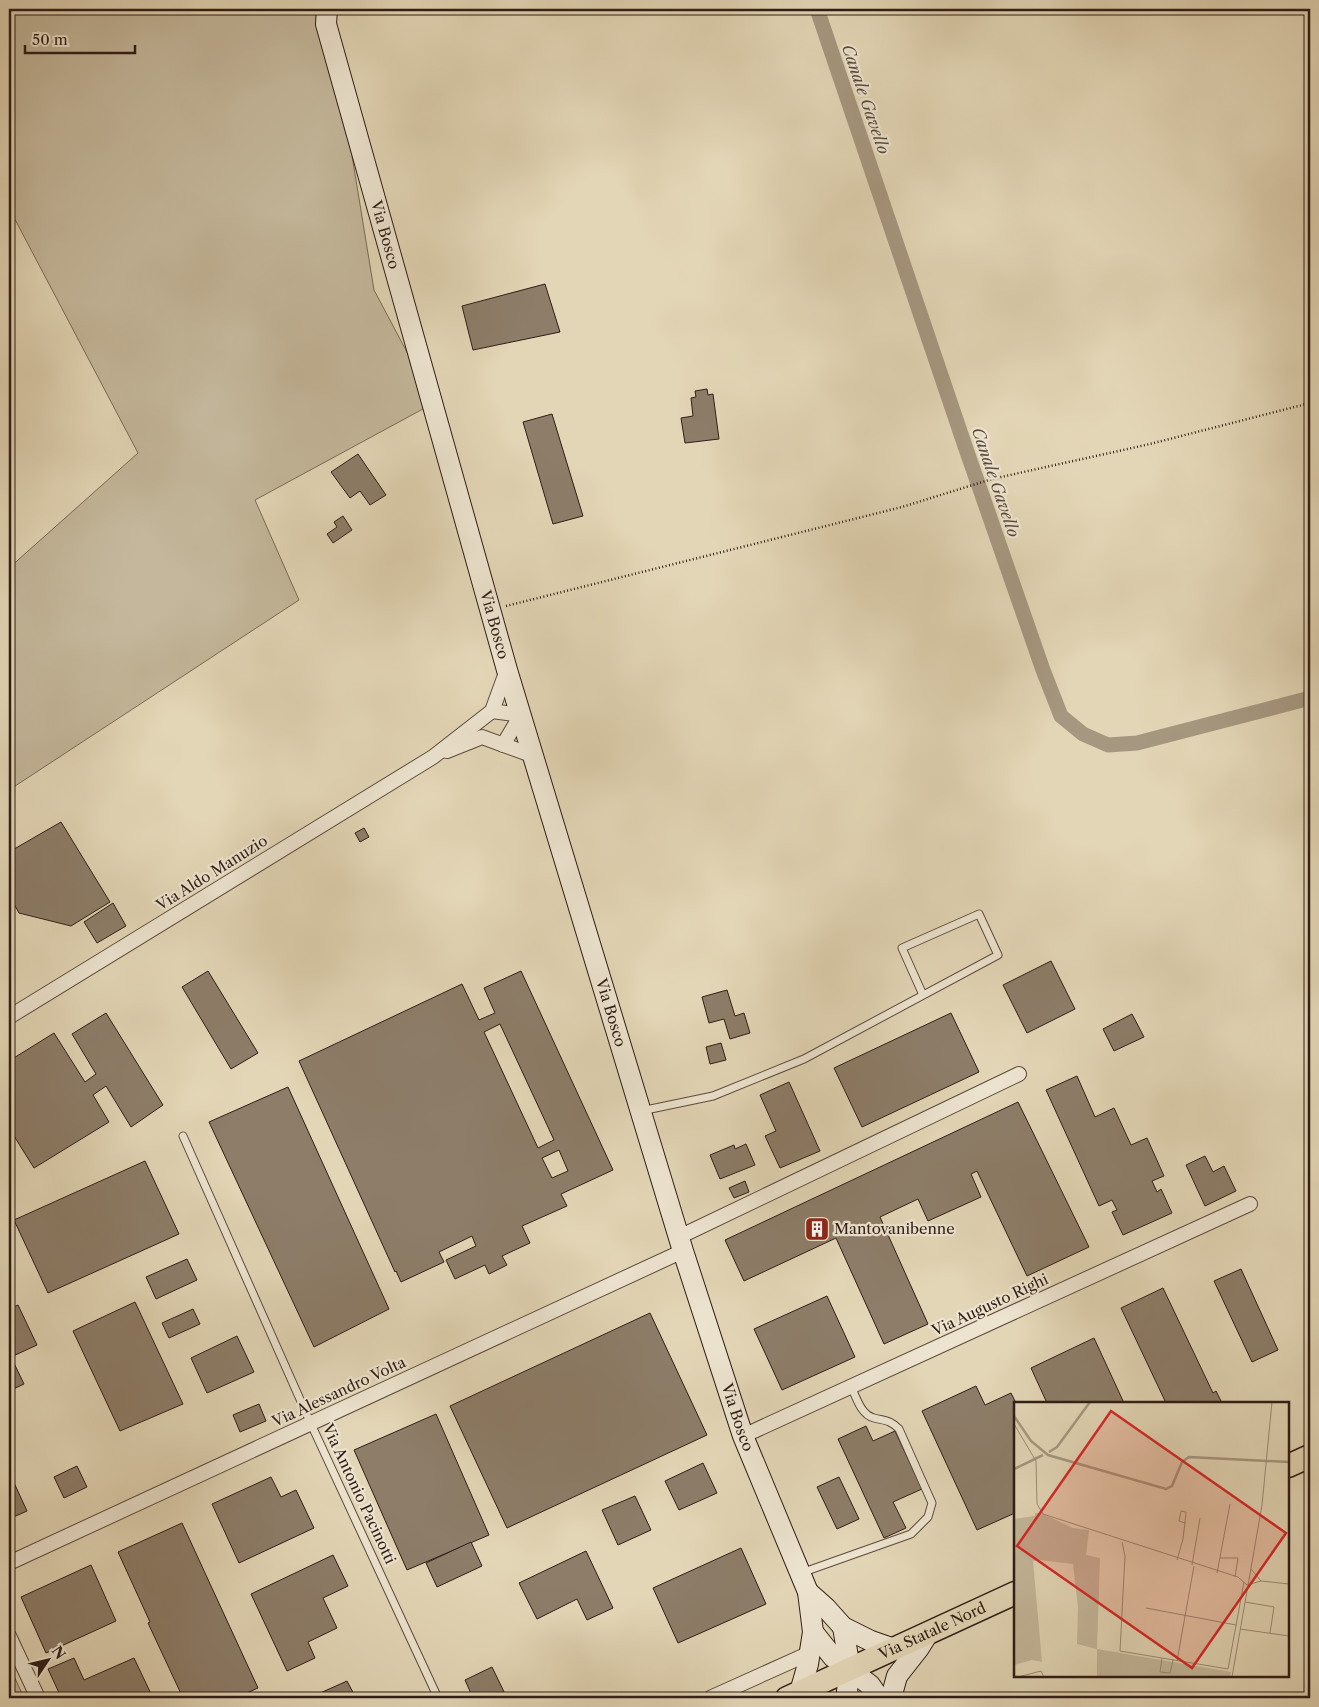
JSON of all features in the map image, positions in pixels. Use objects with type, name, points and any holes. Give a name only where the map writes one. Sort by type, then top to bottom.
[{"type":"main road","points":[[1289,1466],[1310,1456]]},
{"type":"main road","name":"Via Statale Nord","points":[[801,1696],[842,1673],[1014,1592]]},
{"type":"street","name":"Via Bosco","points":[[328,9],[326,24],[507,670],[681,1244],[743,1436],[804,1582],[812,1632],[810,1653],[801,1696]]},
{"type":"street","points":[[503,745],[521,715],[492,711],[507,670]]},
{"type":"street","name":"Via Aldo Manuzio","points":[[9,1018],[433,757],[492,711]]},
{"type":"street","name":"Via Aldo Manuzio","points":[[433,757],[482,737],[534,756]]},
{"type":"street","points":[[681,1244],[1020,1074]]},
{"type":"street","name":"Via Augusto Righi","points":[[743,1436],[1250,1204]]},
{"type":"street","name":"Via Alessandro Volta","points":[[9,1563],[311,1424],[681,1244]]},
{"type":"street","name":"Via Bosco","points":[[804,1582],[843,1628],[894,1649]]},
{"type":"street","points":[[842,1673],[843,1628]]},
{"type":"street","points":[[812,1632],[833,1657],[842,1673],[849,1698]]},
{"type":"street","points":[[891,1698],[897,1676],[920,1648],[930,1632]]},
{"type":"street","points":[[9,1636],[38,1698]]},
{"type":"street","points":[[710,1698],[810,1653]]},
{"type":"street","points":[[842,1673],[870,1685],[879,1698]]},
{"type":"lane","points":[[641,1111],[713,1096],[804,1059],[998,955],[979,914],[902,948],[923,995]]},
{"type":"lane","name":"Via Antonio Pacinotti","points":[[183,1136],[311,1424],[438,1698]]},
{"type":"lane","points":[[804,1582],[911,1534],[928,1517],[932,1503],[899,1430],[893,1423],[883,1419],[872,1418],[864,1412],[851,1386]]},
{"type":"path","points":[[490,610],[902,507],[997,478],[1150,444],[1310,403]]},
{"type":"shaded area","points":[[9,9],[328,9],[374,290],[434,403],[255,500],[299,600],[9,790],[9,568],[138,453],[9,208]]},
{"type":"shaded area","points":[[9,1665],[24,1698],[9,1698]]},
{"type":"building","points":[[545,284],[560,332],[473,350],[462,306]]},
{"type":"building","points":[[707,389],[708,395],[713,394],[719,439],[685,443],[681,418],[693,416],[691,398],[696,397],[695,391]]},
{"type":"building","points":[[552,414],[583,516],[553,524],[523,422]]},
{"type":"building","points":[[358,454],[386,495],[370,505],[360,491],[350,498],[331,472]]},
{"type":"building","points":[[343,516],[352,530],[333,543],[327,534],[337,527],[334,522]]},
{"type":"building","points":[[61,822],[110,902],[71,926],[19,913],[9,895],[9,852]]},
{"type":"building","points":[[364,828],[369,837],[360,842],[355,833]]},
{"type":"building","points":[[113,903],[126,926],[97,943],[84,922]]},
{"type":"building","points":[[1051,961],[1075,1009],[1027,1033],[1003,985]]},
{"type":"building","points":[[208,971],[258,1053],[231,1069],[182,987]]},
{"type":"building","points":[[521,971],[613,1170],[561,1194],[567,1206],[522,1226],[530,1243],[502,1256],[507,1265],[489,1274],[485,1265],[455,1279],[446,1260],[476,1246],[472,1236],[439,1252],[444,1262],[401,1282],[299,1061],[462,984],[479,1020],[495,1013],[484,988]],"holes":[[[500,1024],[554,1140],[538,1148],[484,1032]],[[559,1150],[568,1171],[552,1178],[542,1158]]]},
{"type":"building","points":[[727,990],[735,1016],[744,1013],[750,1033],[730,1039],[724,1019],[709,1023],[702,997]]},
{"type":"building","points":[[106,1013],[163,1105],[131,1127],[106,1086],[93,1095],[109,1122],[34,1168],[9,1128],[9,1061],[54,1033],[85,1082],[96,1074],[72,1034]]},
{"type":"building","points":[[951,1013],[979,1072],[862,1127],[834,1068]]},
{"type":"building","points":[[1132,1014],[1144,1037],[1114,1051],[1103,1029]]},
{"type":"building","points":[[721,1043],[726,1060],[710,1064],[706,1047]]},
{"type":"building","points":[[1077,1076],[1095,1117],[1114,1108],[1131,1145],[1147,1138],[1164,1176],[1152,1181],[1157,1192],[1161,1189],[1172,1213],[1123,1235],[1112,1212],[1117,1210],[1112,1200],[1099,1206],[1046,1090]]},
{"type":"building","points":[[789,1082],[820,1151],[780,1168],[765,1136],[776,1131],[760,1095]]},
{"type":"building","points":[[288,1087],[389,1309],[314,1347],[209,1122]]},
{"type":"building","name":"Mantovanibenne","points":[[1018,1102],[1089,1247],[1027,1276],[977,1171],[971,1174],[981,1197],[928,1221],[918,1199],[880,1217],[928,1324],[884,1344],[836,1238],[744,1281],[725,1240]]},
{"type":"building","points":[[746,1144],[755,1165],[720,1179],[710,1155],[734,1145],[735,1149]]},
{"type":"building","points":[[1205,1156],[1213,1172],[1224,1166],[1236,1191],[1205,1206],[1186,1165]]},
{"type":"building","points":[[145,1161],[179,1234],[48,1293],[14,1220]]},
{"type":"building","points":[[745,1181],[749,1192],[734,1198],[729,1188]]},
{"type":"building","points":[[187,1259],[197,1280],[156,1299],[146,1277]]},
{"type":"building","points":[[1241,1269],[1278,1350],[1252,1362],[1214,1281]]},
{"type":"building","points":[[1163,1288],[1213,1393],[1216,1391],[1222,1402],[1166,1402],[1121,1308]]},
{"type":"building","points":[[827,1296],[855,1357],[782,1390],[754,1329]]},
{"type":"building","points":[[135,1302],[183,1404],[120,1431],[73,1331]]},
{"type":"building","points":[[18,1305],[37,1345],[11,1357],[24,1384],[9,1391],[9,1309]]},
{"type":"building","points":[[193,1309],[200,1324],[169,1338],[162,1323]]},
{"type":"building","points":[[650,1313],[707,1435],[507,1528],[450,1406]]},
{"type":"building","points":[[237,1336],[254,1372],[207,1393],[191,1358]]},
{"type":"building","points":[[1094,1338],[1124,1402],[1047,1402],[1031,1368]]},
{"type":"building","points":[[976,1386],[985,1405],[1011,1393],[1016,1402],[1014,1513],[977,1530],[922,1411]]},
{"type":"building","points":[[259,1404],[266,1421],[240,1432],[233,1415]]},
{"type":"building","points":[[436,1414],[489,1535],[407,1570],[354,1450]]},
{"type":"building","points":[[866,1426],[873,1441],[895,1431],[922,1489],[893,1502],[906,1528],[884,1538],[838,1439]]},
{"type":"building","points":[[703,1463],[717,1493],[679,1510],[665,1481]]},
{"type":"building","points":[[77,1466],[87,1487],[64,1498],[54,1477]]},
{"type":"building","points":[[9,1472],[27,1511],[9,1519]]},
{"type":"building","points":[[271,1477],[281,1497],[296,1490],[314,1528],[239,1563],[212,1504]]},
{"type":"building","points":[[839,1477],[859,1519],[837,1529],[817,1487]]},
{"type":"building","points":[[635,1496],[651,1530],[618,1545],[602,1510]]},
{"type":"building","points":[[182,1523],[258,1688],[235,1698],[183,1698],[118,1552]]},
{"type":"building","points":[[471,1542],[482,1566],[437,1587],[426,1563]]},
{"type":"building","points":[[741,1548],[766,1604],[678,1643],[653,1588]]},
{"type":"building","points":[[586,1551],[613,1608],[587,1620],[577,1599],[537,1619],[519,1583]]},
{"type":"building","points":[[333,1555],[348,1586],[323,1598],[337,1628],[308,1642],[315,1658],[287,1671],[251,1594]]},
{"type":"building","points":[[91,1565],[116,1621],[46,1653],[21,1597]]},
{"type":"building","points":[[74,1658],[84,1680],[134,1658],[153,1698],[65,1698],[63,1693],[60,1695],[48,1669]]},
{"type":"building","points":[[492,1667],[507,1698],[473,1698],[465,1680]]},
{"type":"building","points":[[347,1681],[356,1698],[309,1698]]},
{"type":"waterway","name":"Canale Gavello","points":[[817,9],[965,446],[1043,670],[1061,716],[1083,734],[1108,745],[1137,743],[1310,698]]},
{"type":"place","name":"Mantovanibenne","points":[[817,1229]]}]
